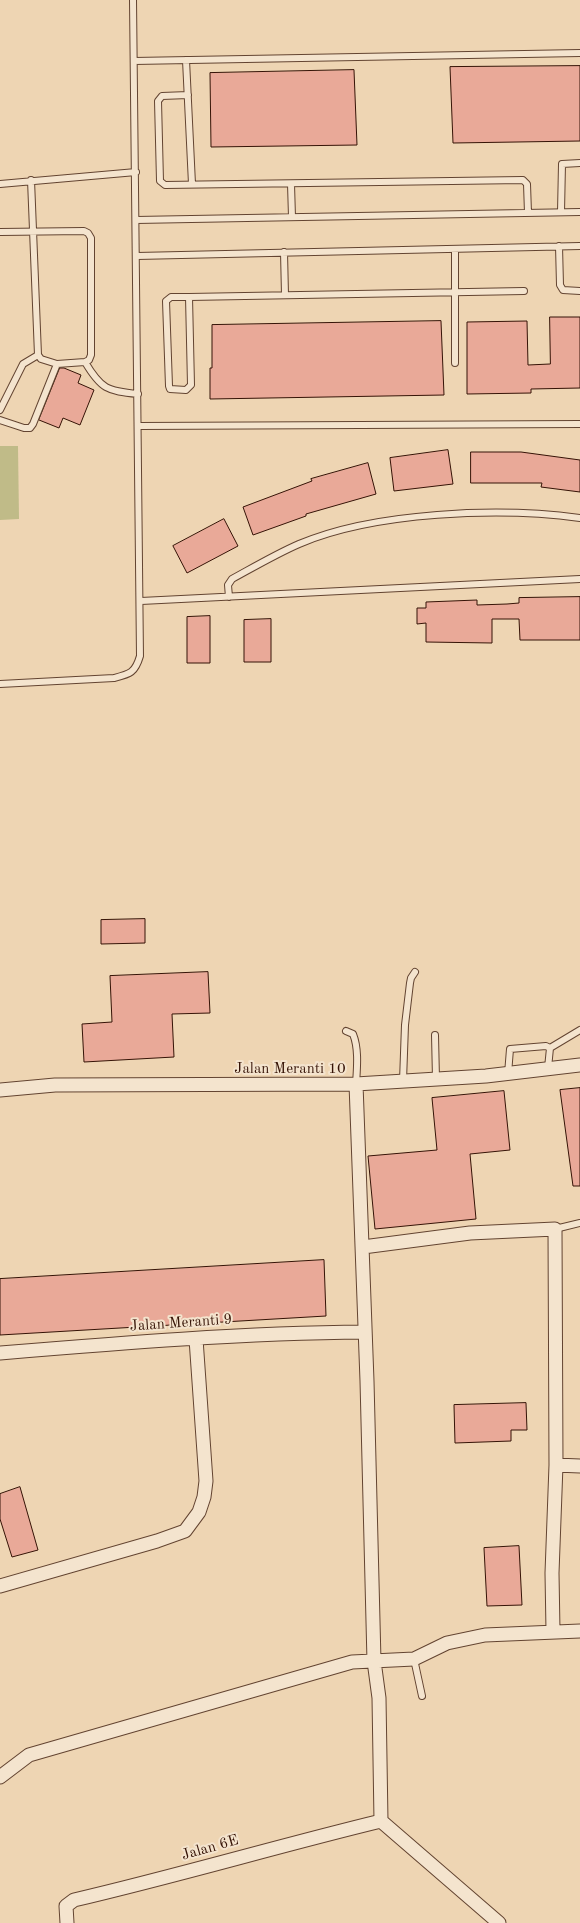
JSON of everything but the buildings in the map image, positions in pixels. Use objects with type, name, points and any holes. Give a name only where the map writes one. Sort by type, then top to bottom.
[{"type":"street","name":"Jalan Meranti 10","points":[[0,1090],[55,1085],[356,1084],[508,1074],[580,1065]]},
{"type":"street","points":[[356,1084],[363,1247],[374,1661],[379,1698],[381,1821],[499,1923]]},
{"type":"street","points":[[363,1247],[470,1233],[556,1229],[556,1465],[552,1573],[553,1631]]},
{"type":"street","name":"Jalan Meranti 9","points":[[0,1353],[255,1334],[365,1332]]},
{"type":"street","points":[[0,1586],[150,1543],[185,1531],[199,1512],[204,1497],[206,1481],[196,1339]]},
{"type":"street","points":[[556,1465],[580,1466]]},
{"type":"street","points":[[0,1778],[29,1755],[352,1662],[414,1659],[447,1643],[485,1635],[580,1631]]},
{"type":"street","name":"Jalan 6E","points":[[67,1923],[66,1906],[74,1900],[290,1843],[381,1821]]},
{"type":"lane","points":[[0,684],[114,678],[128,674],[136,668],[140,656],[141,601],[136,172],[132,0]]},
{"type":"lane","points":[[134,61],[580,53]]},
{"type":"lane","points":[[186,60],[192,184]]},
{"type":"lane","points":[[188,95],[162,96],[158,100],[160,181],[165,185],[523,180],[527,184],[528,213]]},
{"type":"lane","points":[[561,212],[562,164],[580,163]]},
{"type":"lane","points":[[0,184],[31,180],[136,172]]},
{"type":"lane","points":[[0,232],[34,231],[84,231],[88,233],[91,238],[91,355],[89,360],[84,362],[57,364],[41,359],[38,355],[34,231],[31,180]]},
{"type":"lane","points":[[291,184],[292,217]]},
{"type":"lane","points":[[136,220],[580,212]]},
{"type":"lane","points":[[559,246],[560,285],[562,290],[567,292],[580,291]]},
{"type":"lane","points":[[137,256],[580,246]]},
{"type":"lane","points":[[455,249],[455,363]]},
{"type":"lane","points":[[284,252],[285,295]]},
{"type":"lane","points":[[189,297],[190,385],[186,390],[174,390],[170,389],[169,386],[166,301],[170,297],[524,291]]},
{"type":"lane","points":[[0,410],[23,364],[38,355]]},
{"type":"lane","points":[[84,362],[94,377],[105,388],[120,392],[138,394]]},
{"type":"lane","points":[[0,420],[24,428],[30,428],[33,424],[57,364]]},
{"type":"lane","points":[[139,426],[580,424]]},
{"type":"lane","points":[[229,597],[228,585],[232,579],[299,544],[344,529],[390,521],[448,515],[509,514],[580,518]]},
{"type":"lane","points":[[141,601],[580,579]]},
{"type":"lane","points":[[403,1081],[410,983],[415,972]]},
{"type":"lane","points":[[508,1074],[510,1049],[546,1046],[550,1048],[580,1030]]},
{"type":"lane","points":[[346,1031],[352,1034],[356,1042],[356,1084]]},
{"type":"lane","points":[[435,1035],[436,1079]]},
{"type":"lane","points":[[548,1068],[550,1048]]},
{"type":"lane","points":[[556,1229],[580,1223]]},
{"type":"lane","points":[[414,1659],[422,1696]]},
{"type":"shaded area","points":[[0,446],[18,446],[19,519],[0,520]]}]
